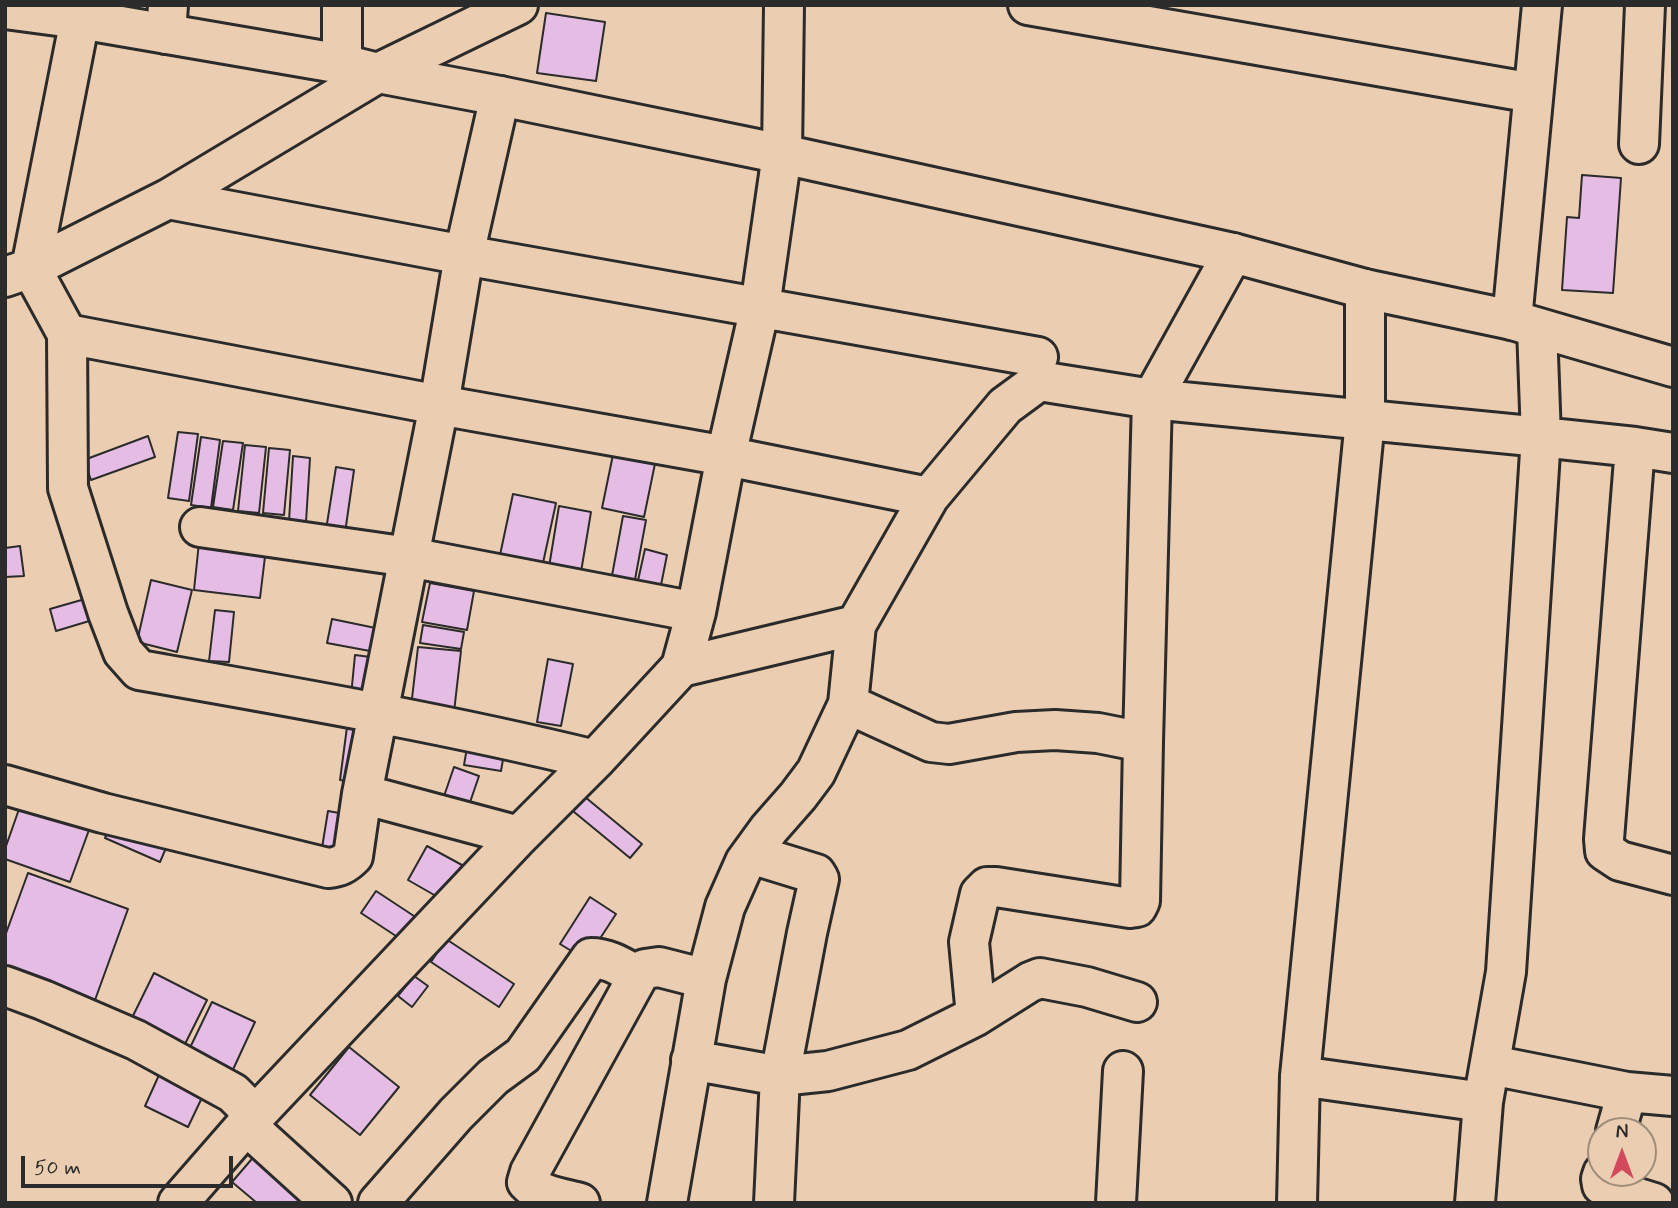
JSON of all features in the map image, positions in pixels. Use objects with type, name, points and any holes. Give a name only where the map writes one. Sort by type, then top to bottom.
[{"type":"street","points":[[342,5],[342,64]]},
{"type":"street","points":[[18,272],[168,199],[378,73],[518,5]]},
{"type":"street","points":[[178,1203],[246,1125],[681,667],[696,612],[726,456],[761,307],[782,154],[784,5]]},
{"type":"street","points":[[1028,5],[1533,93]]},
{"type":"street","points":[[1475,1203],[1483,1102],[1506,972],[1541,437],[1524,324],[1533,93],[1542,5]]},
{"type":"street","points":[[1639,144],[1645,5]]},
{"type":"street","points":[[5,9],[80,19],[167,20],[378,73],[782,154],[1233,253],[1365,289],[1524,324],[1673,367]]},
{"type":"street","points":[[18,272],[80,19]]},
{"type":"street","points":[[5,785],[103,813],[328,868],[346,863],[353,856],[362,794],[439,405],[464,255],[500,96]]},
{"type":"street","points":[[168,199],[464,255],[1038,357]]},
{"type":"street","points":[[976,1016],[969,942],[980,894],[986,887],[1130,908],[1137,907],[1140,901],[1152,399],[1233,253]]},
{"type":"street","points":[[18,272],[67,334],[68,488],[123,652],[139,670],[378,712],[512,739],[595,760]]},
{"type":"street","points":[[1297,1203],[1300,1076],[1365,420],[1365,289]]},
{"type":"street","points":[[67,334],[726,456],[929,497]]},
{"type":"street","points":[[667,1203],[706,979],[725,907],[745,862],[816,772],[848,704],[856,625],[929,497],[1005,407],[1040,381],[1152,399],[1541,437],[1673,453]]},
{"type":"street","points":[[1634,447],[1605,851],[1620,861],[1673,875]]},
{"type":"street","points":[[200,527],[409,557],[696,612]]},
{"type":"street","points":[[681,667],[856,625]]},
{"type":"street","points":[[848,704],[931,742],[949,744],[1016,732],[1055,730],[1098,733],[1143,742]]},
{"type":"street","points":[[362,794],[519,836]]},
{"type":"street","points":[[751,854],[816,874],[819,879],[780,1076],[774,1203]]},
{"type":"street","points":[[378,1203],[456,1114],[493,1077],[523,1055],[591,958],[604,958],[638,976]]},
{"type":"street","points":[[580,1203],[547,1194],[527,1182],[530,1172],[638,976],[645,969],[659,967],[706,979]]},
{"type":"street","points":[[691,1060],[780,1076],[828,1071],[908,1051],[976,1016],[1040,978],[1087,987],[1137,1002]]},
{"type":"street","points":[[5,986],[136,1040],[233,1093],[249,1109],[246,1125]]},
{"type":"street","points":[[1491,1065],[1627,1092],[1673,1096]]},
{"type":"street","points":[[1116,1203],[1123,1072]]},
{"type":"street","points":[[1300,1076],[1483,1102]]},
{"type":"street","points":[[1620,1117],[1627,1092]]},
{"type":"street","points":[[246,1125],[332,1203]]},
{"type":"street","points":[[1608,1187],[1654,1203]]},
{"type":"building","points":[[546,13],[605,22],[596,81],[537,73]]},
{"type":"building","points":[[1582,175],[1621,178],[1613,293],[1562,290],[1567,217],[1579,218]]},
{"type":"building","points":[[178,432],[198,434],[189,501],[168,498]]},
{"type":"building","points":[[148,436],[155,457],[91,480],[84,460]]},
{"type":"building","points":[[201,437],[220,440],[211,508],[191,505]]},
{"type":"building","points":[[223,441],[243,443],[233,510],[213,507]]},
{"type":"building","points":[[245,445],[266,447],[259,513],[238,511]]},
{"type":"building","points":[[615,445],[657,454],[644,517],[602,508]]},
{"type":"building","points":[[269,448],[290,450],[284,515],[263,513]]},
{"type":"building","points":[[293,456],[310,458],[306,522],[289,521]]},
{"type":"building","points":[[336,467],[354,470],[345,533],[326,530]]},
{"type":"building","points":[[513,494],[556,503],[543,563],[500,555]]},
{"type":"building","points":[[559,506],[591,512],[580,578],[548,573]]},
{"type":"building","points":[[623,516],[646,520],[634,585],[611,581]]},
{"type":"building","points":[[200,533],[267,540],[260,598],[194,590]]},
{"type":"building","points":[[20,546],[24,576],[5,577],[5,548]]},
{"type":"building","points":[[645,549],[667,555],[660,590],[637,585]]},
{"type":"building","points":[[151,580],[192,590],[177,652],[137,642]]},
{"type":"building","points":[[430,583],[474,591],[467,630],[422,622]]},
{"type":"building","points":[[99,595],[106,616],[56,631],[50,609]]},
{"type":"building","points":[[215,610],[234,612],[229,662],[209,661]]},
{"type":"building","points":[[332,619],[390,631],[386,654],[327,643]]},
{"type":"building","points":[[423,625],[464,632],[461,649],[420,643]]},
{"type":"building","points":[[418,647],[461,651],[454,712],[411,707]]},
{"type":"building","points":[[355,655],[378,658],[373,698],[351,696]]},
{"type":"building","points":[[548,659],[573,664],[561,726],[537,722]]},
{"type":"building","points":[[349,712],[369,715],[360,783],[340,780]]},
{"type":"building","points":[[469,736],[506,742],[501,771],[464,765]]},
{"type":"building","points":[[454,767],[479,776],[467,811],[442,802]]},
{"type":"building","points":[[579,792],[642,844],[630,858],[568,807]]},
{"type":"building","points":[[24,795],[93,819],[70,882],[5,859],[5,849]]},
{"type":"building","points":[[328,811],[356,816],[350,853],[322,848]]},
{"type":"building","points":[[114,817],[169,841],[160,862],[105,838]]},
{"type":"building","points":[[427,846],[462,865],[443,900],[408,880]]},
{"type":"building","points":[[28,873],[128,909],[95,1000],[5,968],[5,936]]},
{"type":"building","points":[[376,891],[417,918],[402,940],[361,913]]},
{"type":"building","points":[[590,897],[616,914],[586,960],[560,944]]},
{"type":"building","points":[[446,939],[514,984],[499,1007],[431,962]]},
{"type":"building","points":[[154,973],[207,1000],[180,1054],[127,1028]]},
{"type":"building","points":[[414,976],[428,986],[412,1007],[398,996]]},
{"type":"building","points":[[212,1002],[255,1022],[230,1076],[186,1056]]},
{"type":"building","points":[[349,1047],[399,1087],[360,1135],[310,1095]]},
{"type":"building","points":[[164,1064],[208,1085],[188,1127],[145,1106]]},
{"type":"building","points":[[263,1146],[305,1203],[257,1203],[232,1182]]}]
